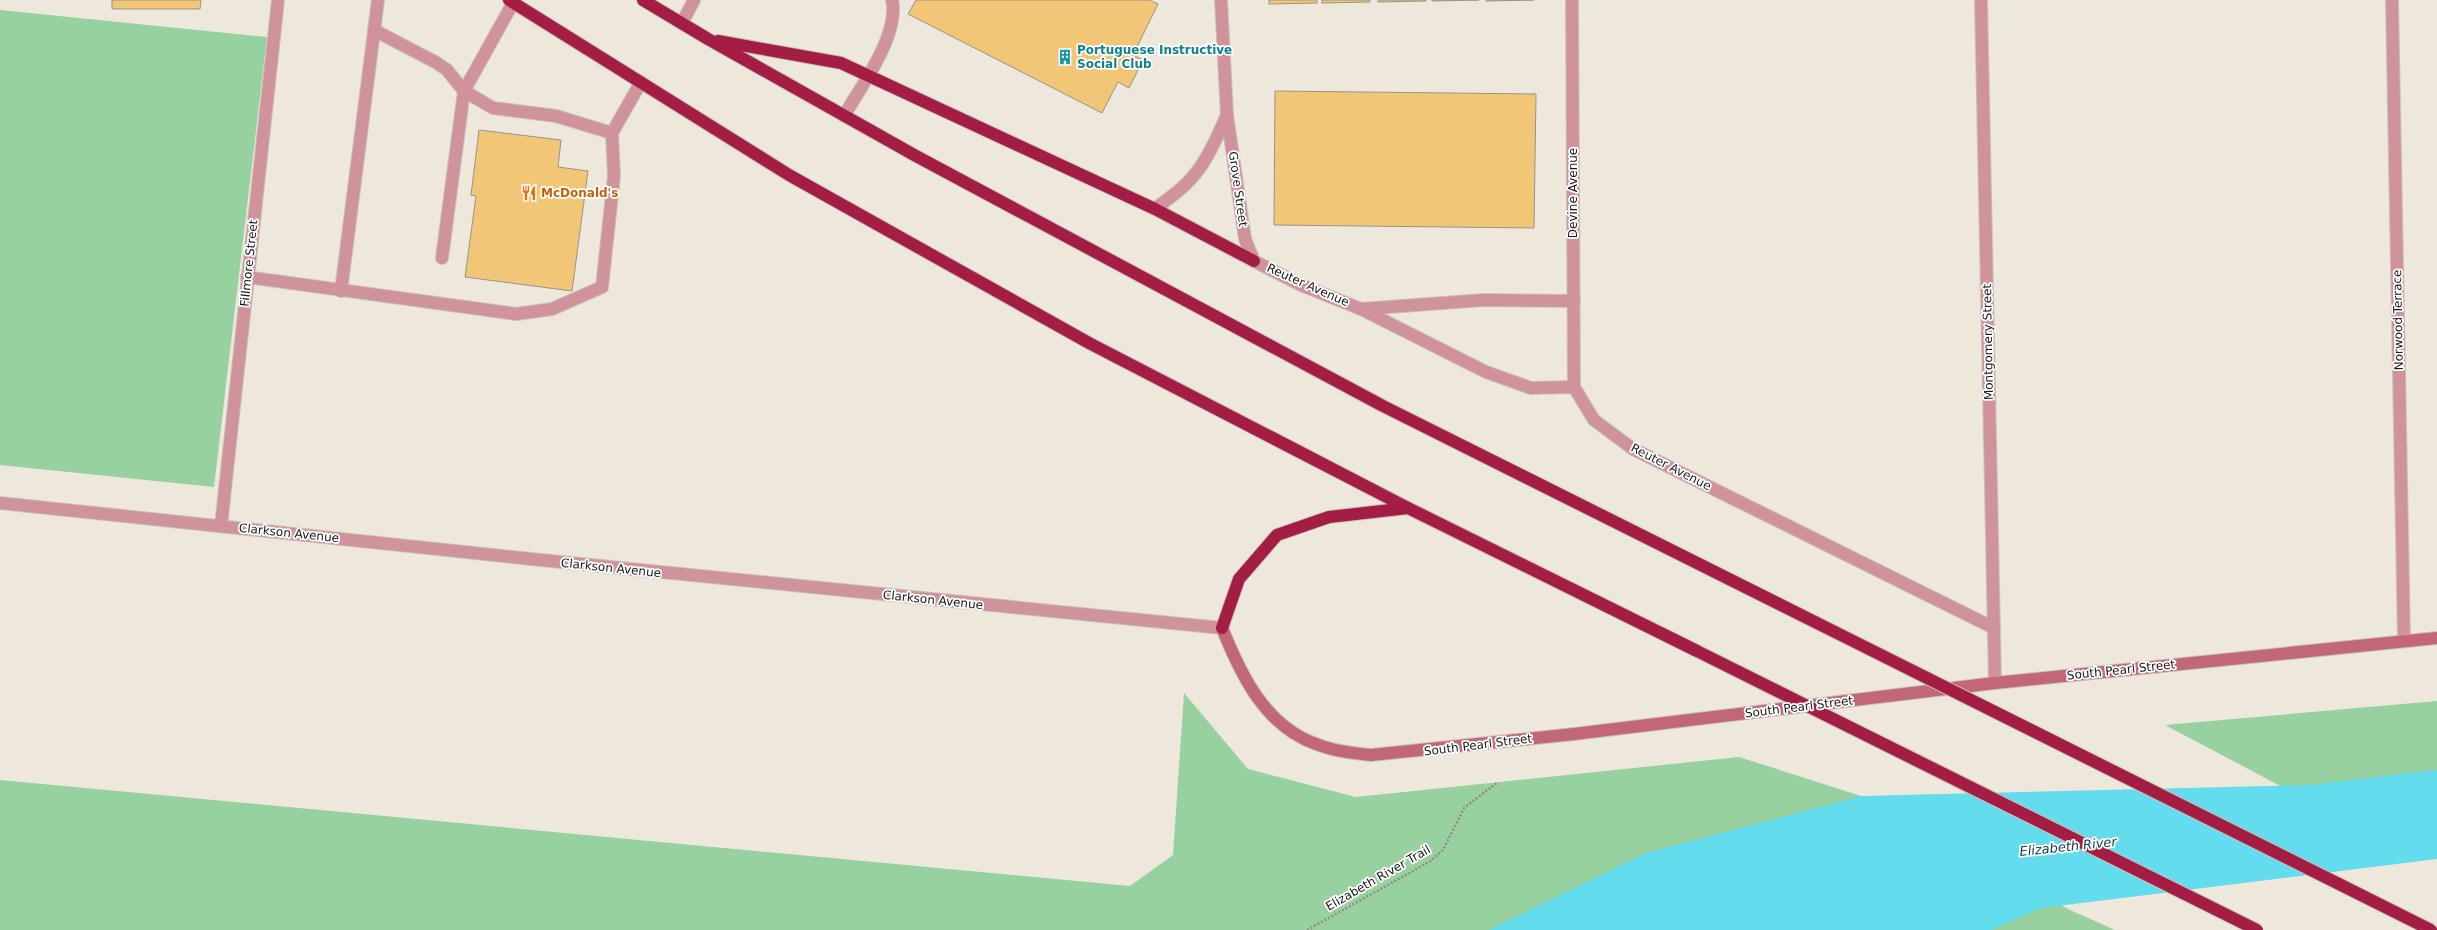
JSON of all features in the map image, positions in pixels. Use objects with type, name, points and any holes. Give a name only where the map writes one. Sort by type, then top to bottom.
[{"type":"highway","points":[[643,0],[708,39],[922,160],[1383,406],[2431,930]]},
{"type":"highway","points":[[511,1],[789,174],[1089,343],[1408,508],[2257,930]]},
{"type":"highway","points":[[708,39],[841,63],[1155,209],[1254,261]]},
{"type":"highway","points":[[1222,628],[1239,579],[1277,535],[1329,517],[1408,508]]},
{"type":"street","name":"Fillmore Street","points":[[221,526],[278,0]]},
{"type":"street","points":[[341,291],[378,0]]},
{"type":"street","points":[[682,23],[694,0]]},
{"type":"street","points":[[844,116],[868,76],[890,34],[894,8],[892,0]]},
{"type":"street","name":"Grove Street","points":[[1222,0],[1227,115],[1245,239],[1254,261]]},
{"type":"street","name":"Devine Avenue","points":[[1572,0],[1574,387]]},
{"type":"street","name":"Montgomery Street","points":[[1981,0],[1995,684]]},
{"type":"street","name":"Norwood Terrace","points":[[2392,0],[2404,640]]},
{"type":"street","points":[[442,258],[464,91],[511,1]]},
{"type":"street","points":[[374,30],[437,63],[447,70],[464,91],[493,108],[556,116],[612,133]]},
{"type":"street","points":[[247,277],[516,314],[552,309],[602,287],[614,176],[612,133],[641,82]]},
{"type":"street","name":"Grove Street","points":[[1155,209],[1186,184],[1196,173],[1208,156],[1227,115]]},
{"type":"street","name":"Reuter Avenue","points":[[1254,261],[1301,285],[1362,309],[1486,372],[1531,388],[1574,387],[1594,420],[1633,449],[1994,628]]},
{"type":"street","name":"Reuter Avenue","points":[[1362,309],[1484,300],[1574,301]]},
{"type":"street","name":"Clarkson Avenue","points":[[0,503],[531,560],[1222,628]]},
{"type":"street","name":"South Pearl Street","points":[[1222,628],[1246,681],[1258,699],[1274,716],[1291,730],[1315,744],[1343,752],[1371,755],[1551,736],[1995,684],[2404,640],[2437,638]]},
{"type":"path","name":"Elizabeth River Trail","points":[[1307,930],[1429,862],[1443,850],[1464,808],[1498,782]]},
{"type":"green space","points":[[0,10],[267,37],[214,487],[0,465]]},
{"type":"green space","points":[[1184,693],[1248,769],[1356,797],[1739,757],[1861,796],[2070,910],[2115,930],[0,930],[0,780],[1130,886],[1173,855]]},
{"type":"green space","points":[[2437,701],[2437,834],[2322,808],[2165,725]]},
{"type":"water","name":"Elizabeth River","points":[[2437,770],[2437,859],[2041,908],[1991,930],[1489,930],[1646,853],[1862,796],[2309,785]]},
{"type":"building","points":[[112,0],[201,0],[200,9],[112,9]]},
{"type":"building","name":"Portuguese Instructive Social Club","points":[[916,0],[1150,0],[1158,4],[1133,55],[1143,60],[1129,88],[1118,82],[1102,113],[908,14]]},
{"type":"building","points":[[1269,0],[1317,0],[1317,3],[1269,4]]},
{"type":"building","points":[[1322,0],[1370,0],[1370,2],[1322,3]]},
{"type":"building","points":[[1378,0],[1426,0],[1426,1],[1378,2]]},
{"type":"building","points":[[1432,0],[1479,0],[1432,1]]},
{"type":"building","points":[[1486,0],[1534,0],[1486,1]]},
{"type":"building","points":[[1275,91],[1536,94],[1534,228],[1274,225]]},
{"type":"building","points":[[479,130],[561,140],[558,167],[588,171],[572,291],[465,277],[476,196],[471,195]]},
{"type":"place","name":"Portuguese Instructive Social Club","points":[[1065,57]]},
{"type":"place","name":"McDonald's","points":[[529,193]]}]
